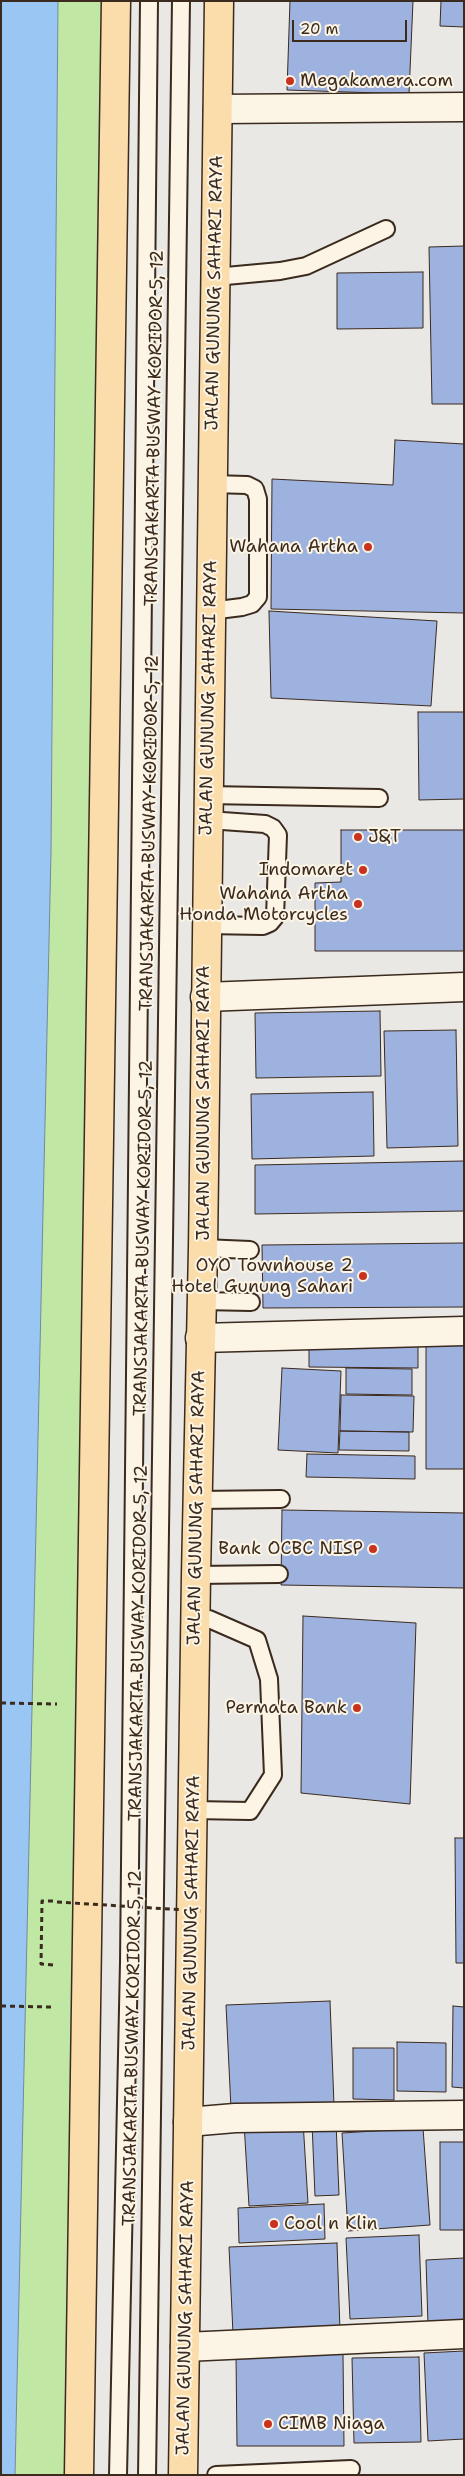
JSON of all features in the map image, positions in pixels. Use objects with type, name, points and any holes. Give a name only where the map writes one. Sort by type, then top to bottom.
[{"type":"main road","points":[[79,2475],[116,1]]},
{"type":"main road","name":"JALAN GUNUNG SAHARI RAYA","points":[[184,2475],[195,1622],[200,1301],[203,1248],[207,807],[219,1]]},
{"type":"street","points":[[218,109],[464,108]]},
{"type":"street","points":[[205,997],[464,987]]},
{"type":"street","points":[[200,1338],[464,1330]]},
{"type":"street","points":[[188,2122],[235,2118],[464,2115]]},
{"type":"street","points":[[185,2347],[464,2334]]},
{"type":"lane","name":"TRANSJAKARTA BUSWAY KORIDOR 5, 12","points":[[118,2475],[129,1942],[149,1]]},
{"type":"lane","name":"TRANSJAKARTA BUSWAY KORIDOR 5, 12","points":[[147,2475],[181,1]]},
{"type":"lane","points":[[215,277],[280,271],[306,266],[386,229]]},
{"type":"lane","points":[[210,611],[242,608],[252,604],[258,598],[258,499],[255,489],[247,485],[212,484]]},
{"type":"lane","points":[[207,807],[379,798]]},
{"type":"lane","points":[[206,925],[262,926],[270,923],[275,917],[278,835],[273,828],[265,824],[207,807]]},
{"type":"lane","points":[[203,1248],[250,1250]]},
{"type":"lane","points":[[200,1301],[251,1302]]},
{"type":"lane","points":[[198,1500],[281,1499]]},
{"type":"lane","points":[[196,1575],[279,1574]]},
{"type":"lane","points":[[193,1810],[250,1811],[273,1775],[269,1679],[257,1640],[209,1619],[195,1622]]},
{"type":"lane","points":[[216,2475],[351,2469]]},
{"type":"path","points":[[1,1703],[38,1703]]},
{"type":"path","points":[[41,1964],[42,1901],[200,1911]]},
{"type":"path","points":[[1,2006],[31,2006]]},
{"type":"green space","points":[[58,1],[116,1],[79,2475],[15,2475],[52,783]]},
{"type":"water","points":[[1,1],[58,1],[51,852],[15,2475],[1,2475]]},
{"type":"building","points":[[290,1],[413,1],[409,94],[287,90]]},
{"type":"building","points":[[441,1],[464,1],[464,27],[440,26]]},
{"type":"building","points":[[464,246],[464,404],[432,404],[429,247]]},
{"type":"building","points":[[423,272],[423,328],[337,329],[337,273]]},
{"type":"building","name":"Wahana Artha","points":[[395,440],[464,444],[464,613],[271,609],[272,479],[393,485]]},
{"type":"building","points":[[269,611],[437,621],[431,706],[271,698]]},
{"type":"building","points":[[418,712],[464,712],[464,799],[419,800]]},
{"type":"building","points":[[341,830],[464,830],[464,951],[315,951],[315,883],[341,882]]},
{"type":"building","points":[[380,1011],[381,1076],[256,1078],[255,1013]]},
{"type":"building","points":[[456,1030],[458,1146],[387,1148],[384,1031]]},
{"type":"building","points":[[373,1092],[374,1156],[252,1159],[251,1094]]},
{"type":"building","points":[[464,1161],[464,1211],[255,1214],[255,1165]]},
{"type":"building","name":"OYO Townhouse 2 Hotel Gunung Sahari","points":[[464,1243],[464,1307],[263,1308],[262,1245]]},
{"type":"building","points":[[309,1343],[418,1343],[418,1368],[309,1367]]},
{"type":"building","points":[[426,1343],[464,1343],[464,1469],[426,1469]]},
{"type":"building","points":[[282,1368],[341,1371],[338,1453],[278,1450]]},
{"type":"building","points":[[346,1368],[412,1369],[412,1395],[346,1394]]},
{"type":"building","points":[[341,1395],[414,1396],[413,1432],[340,1431]]},
{"type":"building","points":[[340,1431],[409,1432],[409,1451],[339,1450]]},
{"type":"building","points":[[307,1454],[415,1456],[415,1479],[306,1477]]},
{"type":"building","name":"Bank OCBC NISP","points":[[282,1510],[464,1513],[464,1588],[281,1585]]},
{"type":"building","name":"Permata Bank","points":[[303,1616],[416,1623],[410,1804],[301,1793]]},
{"type":"building","points":[[455,1838],[464,1838],[464,1963],[456,1963]]},
{"type":"building","points":[[330,2001],[334,2105],[231,2109],[226,2005]]},
{"type":"building","points":[[453,2006],[464,2007],[464,2088],[452,2087]]},
{"type":"building","points":[[397,2042],[446,2043],[446,2092],[397,2091]]},
{"type":"building","points":[[353,2048],[394,2048],[394,2100],[353,2099]]},
{"type":"building","points":[[303,2121],[308,2203],[249,2206],[244,2123]]},
{"type":"building","points":[[336,2122],[339,2195],[315,2196],[312,2123]]},
{"type":"building","points":[[423,2128],[430,2225],[348,2231],[342,2133]]},
{"type":"building","points":[[440,2142],[464,2142],[464,2230],[440,2230]]},
{"type":"building","points":[[324,2204],[325,2239],[239,2243],[238,2208]]},
{"type":"building","points":[[419,2235],[422,2316],[350,2319],[346,2238]]},
{"type":"building","points":[[337,2243],[340,2331],[233,2334],[229,2247]]},
{"type":"building","points":[[464,2258],[464,2324],[428,2325],[426,2260]]},
{"type":"building","points":[[464,2351],[464,2439],[428,2441],[424,2353]]},
{"type":"building","points":[[343,2354],[344,2446],[237,2446],[236,2355]]},
{"type":"building","points":[[419,2357],[421,2442],[354,2443],[352,2358]]},
{"type":"place","name":"Megakamera.com","points":[[290,81]]},
{"type":"place","name":"Wahana Artha","points":[[368,547]]},
{"type":"place","name":"J&T","points":[[358,837]]},
{"type":"place","name":"Indomaret","points":[[363,870]]},
{"type":"place","name":"Wahana Artha Honda Motorcycles","points":[[358,904]]},
{"type":"place","name":"OYO Townhouse 2 Hotel Gunung Sahari","points":[[363,1276]]},
{"type":"place","name":"Bank OCBC NISP","points":[[373,1549]]},
{"type":"place","name":"Permata Bank","points":[[357,1708]]},
{"type":"place","name":"Cool n Klin","points":[[274,2224]]},
{"type":"place","name":"CIMB Niaga","points":[[268,2424]]}]
